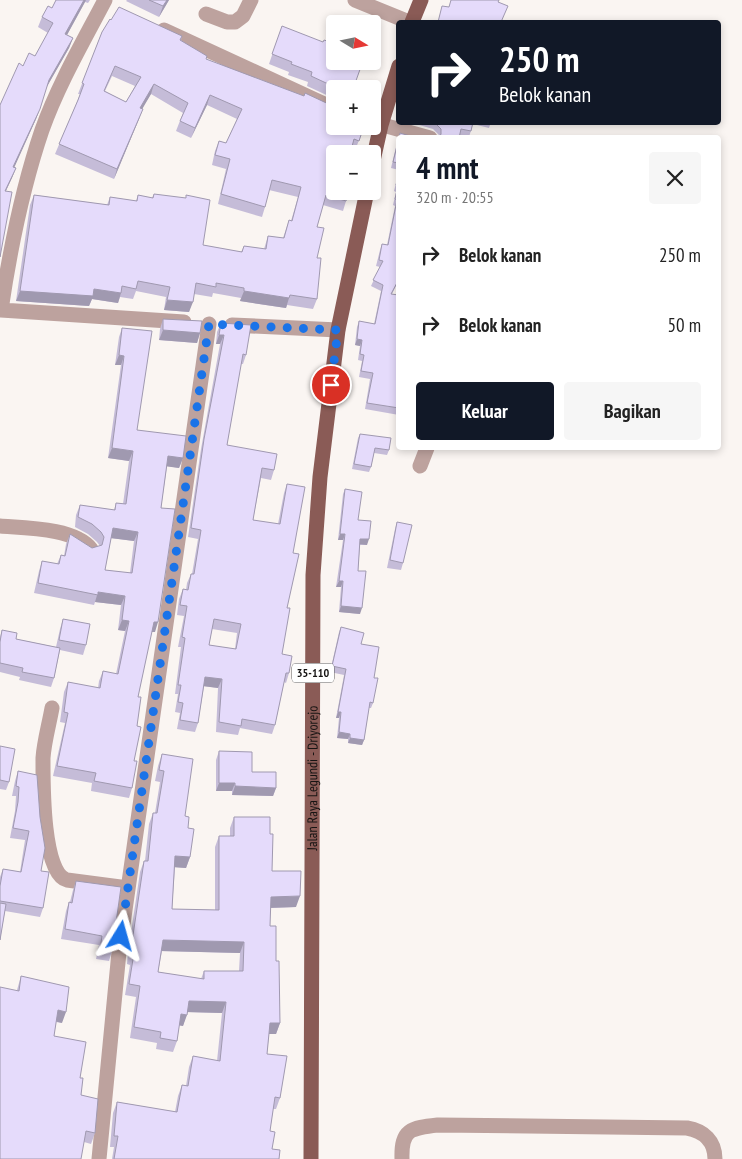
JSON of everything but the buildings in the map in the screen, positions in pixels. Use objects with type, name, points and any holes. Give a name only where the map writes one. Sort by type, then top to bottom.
[{"type":"main road","points":[[412,20],[421,0]]},
{"type":"main road","points":[[381,113],[396,74]]},
{"type":"main road","name":"Jalan Raya Legundi - Driyorejo","points":[[311,1159],[313,576],[320,477],[338,330],[365,200]]},
{"type":"street","points":[[206,14],[227,22],[235,22],[243,16],[251,0]]},
{"type":"street","points":[[354,0],[406,20]]},
{"type":"street","points":[[122,9],[105,1],[78,52],[43,128],[22,193],[8,257],[0,312],[338,330]]},
{"type":"street","points":[[148,22],[326,106]]},
{"type":"street","points":[[381,125],[419,135]]},
{"type":"street","points":[[99,1159],[119,952],[209,324]]},
{"type":"street","points":[[420,466],[425,450]]},
{"type":"street","points":[[0,526],[71,535],[86,542],[91,549]]},
{"type":"street","points":[[52,708],[44,757],[44,806],[48,846],[58,875],[67,880],[128,888]]},
{"type":"street","points":[[402,1159],[402,1141],[406,1134],[421,1126],[438,1125],[687,1128],[697,1130],[705,1135],[711,1142],[715,1159]]},
{"type":"route","points":[[121,936],[209,324],[338,330],[331,385]]}]
